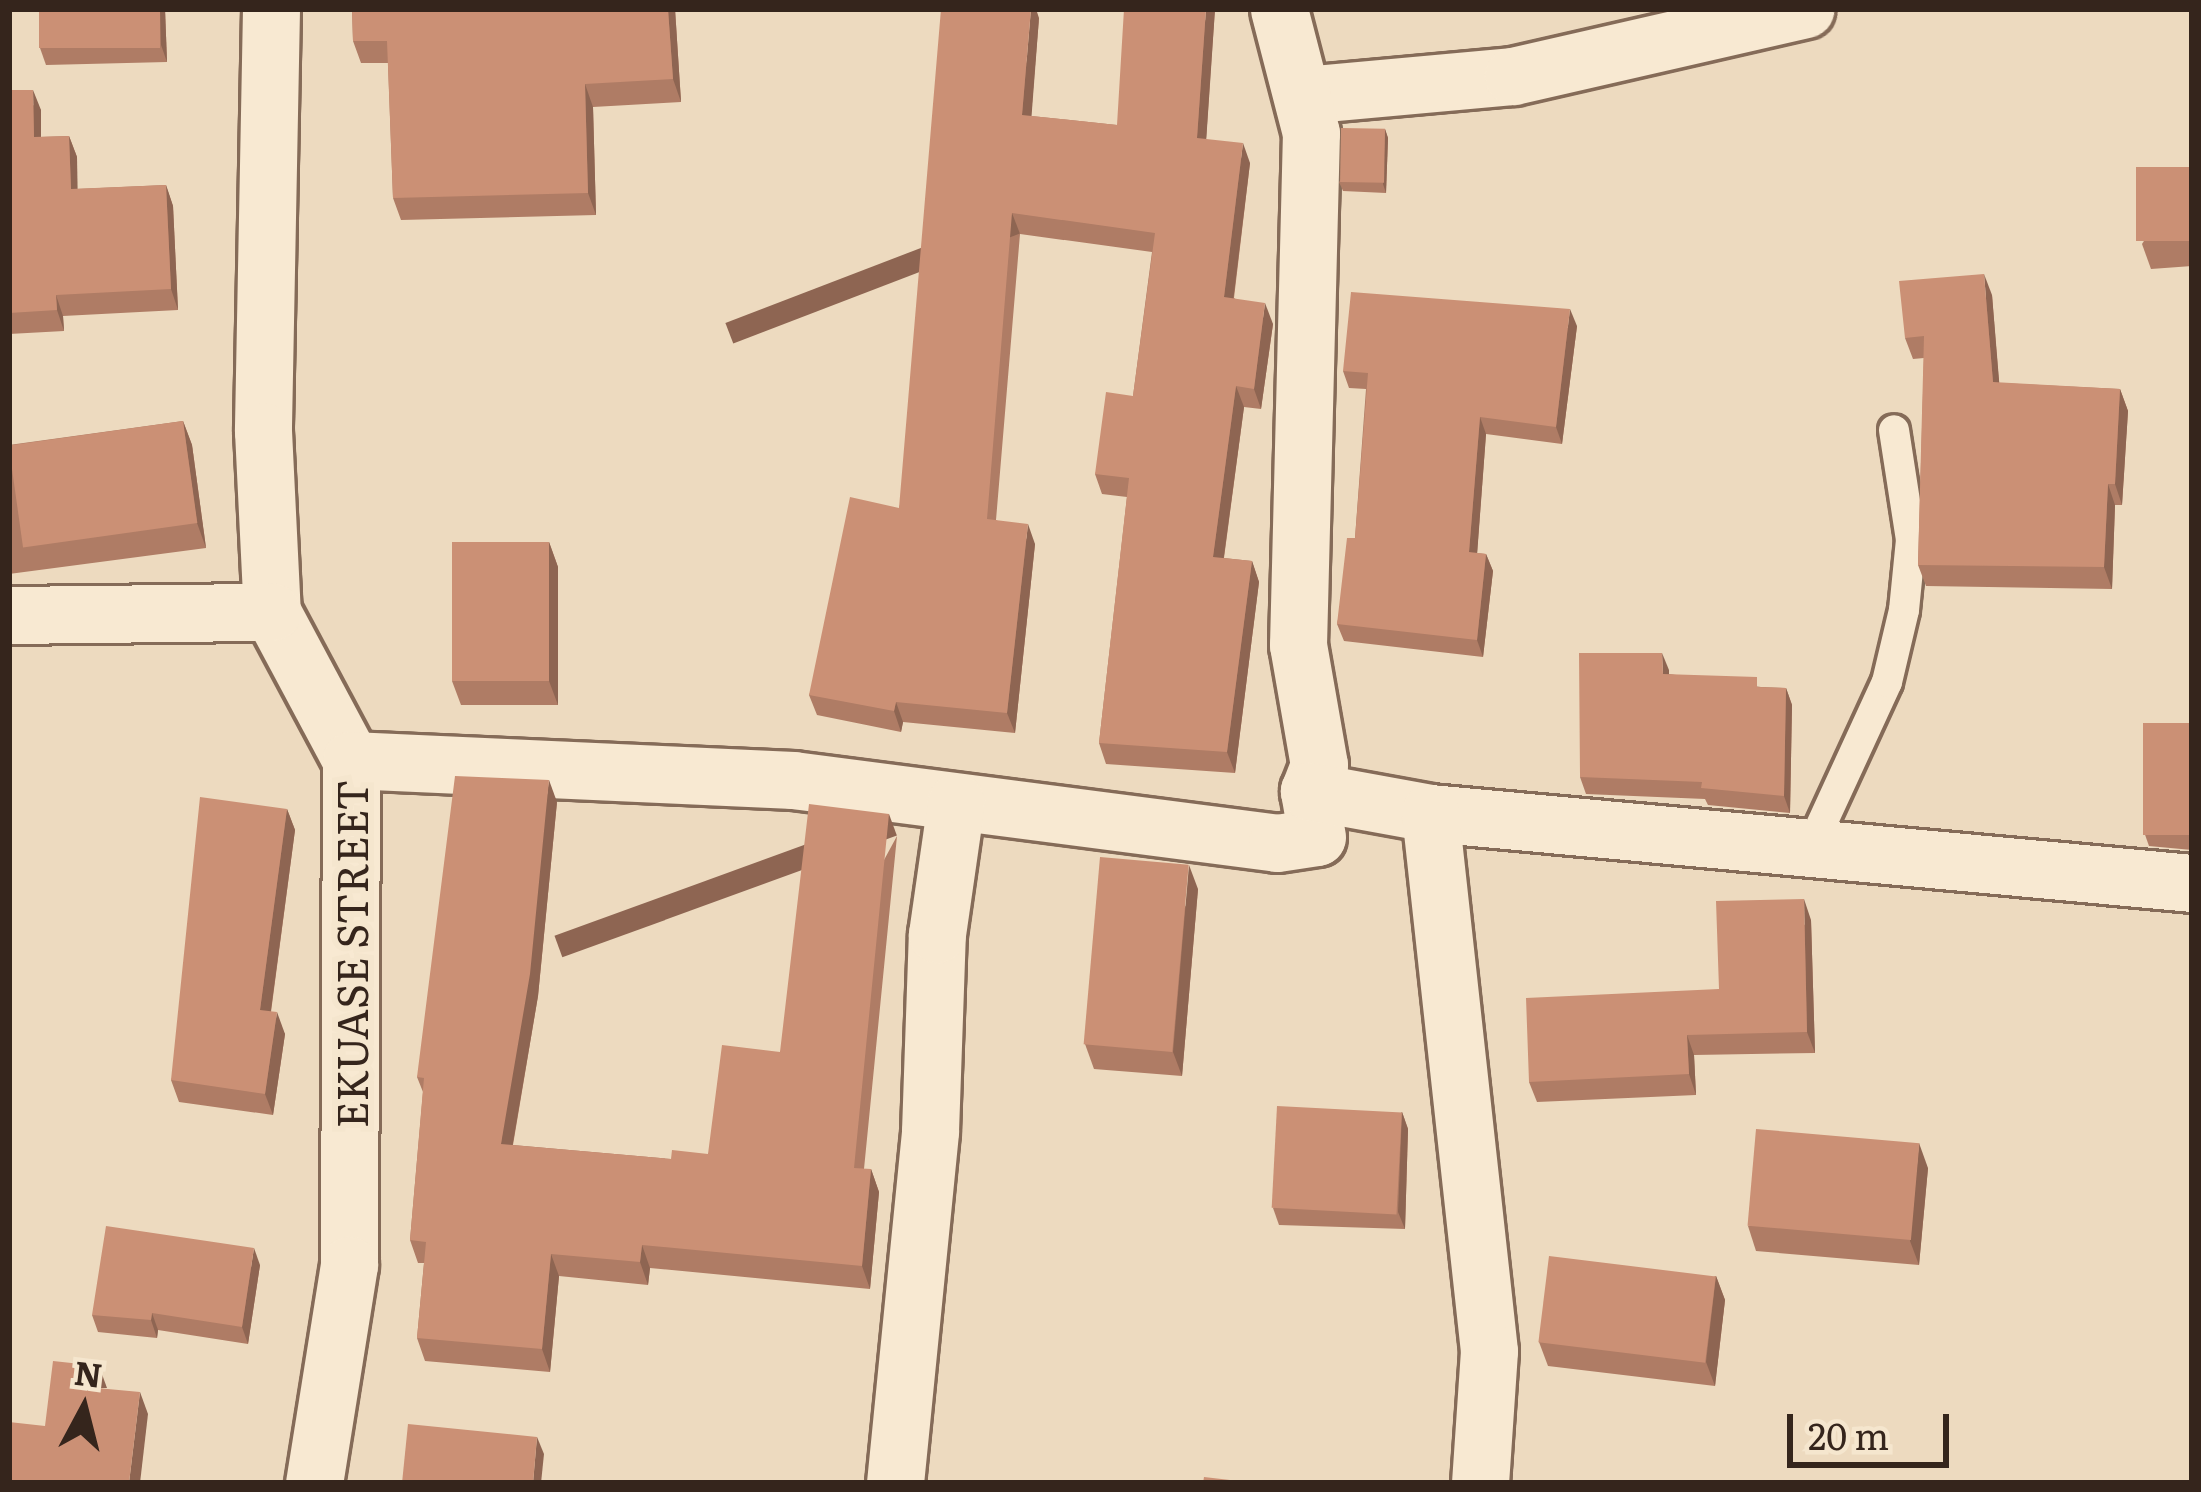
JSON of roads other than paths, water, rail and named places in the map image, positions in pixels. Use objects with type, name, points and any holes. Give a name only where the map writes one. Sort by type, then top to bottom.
[{"type":"street","name":"EKUASE STREET","points":[[271,9],[262,430],[272,612],[351,760],[349,1265],[314,1483]]},
{"type":"street","points":[[351,760],[793,780],[1277,843],[1317,837],[1309,791],[1319,765],[1298,645],[1311,133],[1280,9]]},
{"type":"street","points":[[1303,95],[1513,76],[1805,9]]},
{"type":"street","points":[[9,615],[272,612]]},
{"type":"street","points":[[1309,791],[1430,813],[2192,883]]},
{"type":"street","points":[[895,1483],[930,1131],[937,934],[956,802]]},
{"type":"street","points":[[1430,813],[1489,1351],[1480,1483]]},
{"type":"lane","points":[[1812,845],[1888,682],[1904,610],[1911,540],[1894,430]]}]
